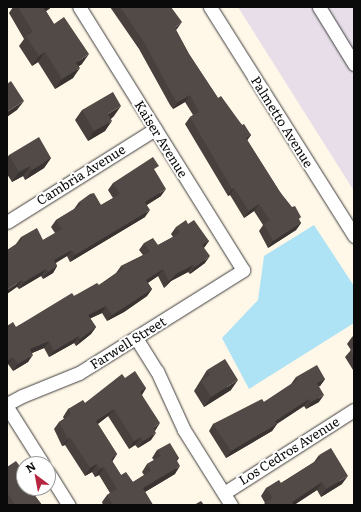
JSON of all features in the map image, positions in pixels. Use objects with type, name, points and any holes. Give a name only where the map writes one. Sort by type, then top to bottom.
[{"type":"street","name":"Kaiser Avenue","points":[[79,7],[243,270]]},
{"type":"street","name":"Palmetto Avenue","points":[[210,7],[354,236]]},
{"type":"street","points":[[319,7],[354,64]]},
{"type":"street","name":"Cambria Avenue","points":[[7,222],[155,129]]},
{"type":"street","name":"Farwell Street","points":[[7,405],[34,390],[66,381],[243,270]]},
{"type":"street","points":[[136,338],[157,370],[184,430],[231,505]]},
{"type":"street","points":[[7,405],[38,456]]},
{"type":"street","name":"Los Cedros Avenue","points":[[224,493],[354,410]]},
{"type":"street","points":[[56,485],[69,505]]},
{"type":"shaded area","points":[[238,7],[354,7],[354,191]]},
{"type":"water","points":[[314,225],[354,286],[354,323],[249,389],[222,338],[258,300],[264,256]]},
{"type":"building","points":[[18,7],[43,7],[54,24],[64,17],[89,54],[76,63],[80,68],[62,79],[45,52],[39,56],[26,36],[33,32]]},
{"type":"building","points":[[120,7],[171,7],[182,22],[175,28],[189,54],[218,98],[221,96],[242,125],[244,124],[251,135],[246,138],[280,192],[292,207],[295,206],[301,217],[299,219],[301,223],[273,241],[264,224],[270,220],[259,204],[249,211],[234,188],[232,189],[190,117],[199,112],[190,95],[178,102],[174,98],[144,42]]},
{"type":"building","points":[[11,81],[24,101],[7,112],[7,84]]},
{"type":"building","points":[[113,92],[121,106],[108,114],[112,121],[94,131],[82,110]]},
{"type":"building","points":[[39,137],[51,158],[32,170],[30,166],[19,172],[9,155]]},
{"type":"building","points":[[153,157],[159,166],[154,169],[166,189],[145,202],[150,210],[75,255],[72,250],[54,260],[57,266],[48,272],[46,269],[24,282],[22,280],[7,290],[7,250],[22,240],[21,237],[37,228],[43,240],[62,229],[56,220],[81,205],[79,202],[90,194],[94,193],[101,205],[120,194],[113,183]]},
{"type":"building","points":[[186,220],[188,224],[194,220],[209,241],[202,245],[210,256],[195,267],[193,265],[176,274],[169,281],[163,269],[146,280],[152,289],[112,315],[106,306],[88,315],[96,327],[80,339],[79,336],[54,351],[49,341],[30,349],[33,355],[18,364],[13,357],[8,361],[7,326],[13,322],[16,327],[72,293],[74,296],[97,283],[99,285],[123,269],[121,266],[150,252],[144,243],[153,238],[158,245],[180,233],[176,227]]},
{"type":"building","points":[[354,348],[354,357],[350,350]]},
{"type":"building","points":[[225,359],[238,380],[211,397],[201,381],[210,375],[207,370]]},
{"type":"building","points":[[317,365],[325,379],[317,383],[324,395],[311,402],[309,399],[275,421],[277,424],[231,451],[213,424],[262,399],[264,402],[298,380],[296,377]]},
{"type":"building","points":[[135,371],[146,388],[140,392],[160,423],[153,428],[156,433],[143,441],[141,437],[134,441],[114,409],[96,421],[117,454],[111,459],[121,475],[126,472],[133,482],[151,471],[147,464],[161,456],[157,450],[170,443],[179,458],[176,459],[180,466],[143,488],[153,505],[113,505],[107,495],[117,489],[104,467],[100,469],[97,464],[90,468],[70,437],[68,439],[59,422],[71,414],[68,409],[83,400],[85,403],[122,374],[125,378]]},
{"type":"building","points":[[331,448],[348,476],[326,489],[322,482],[292,502],[294,505],[266,505],[265,503],[273,498],[266,488],[279,480],[281,483],[321,458],[319,455]]},
{"type":"building","points":[[16,461],[16,496],[35,496],[42,505],[15,505],[8,494],[7,495],[7,467]]},
{"type":"building","points":[[201,501],[204,505],[194,505]]}]
